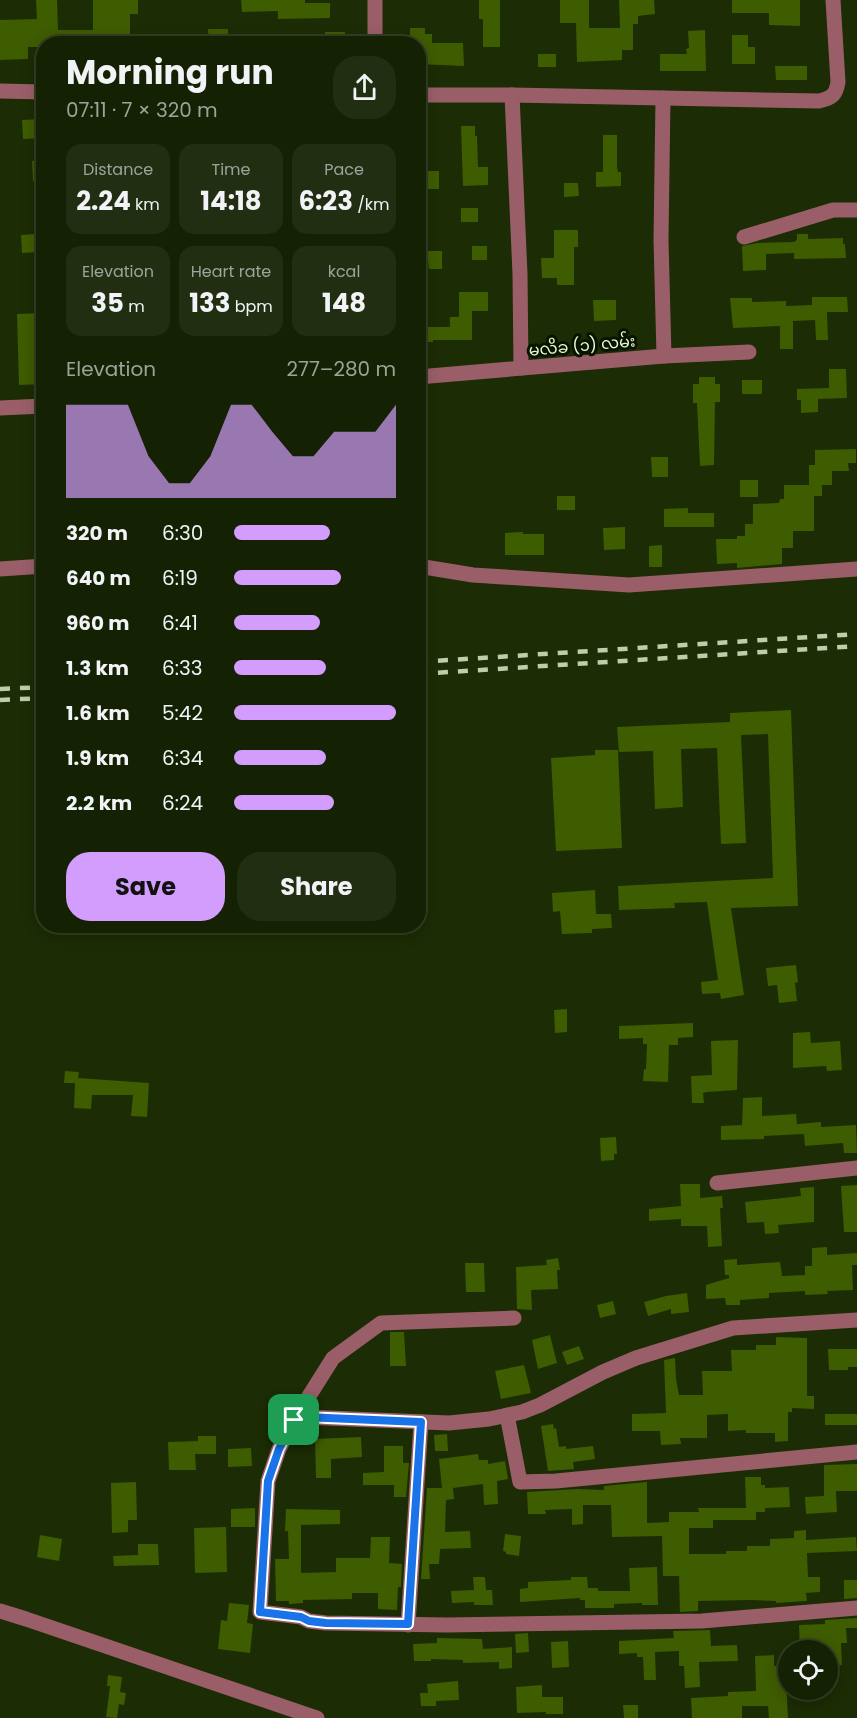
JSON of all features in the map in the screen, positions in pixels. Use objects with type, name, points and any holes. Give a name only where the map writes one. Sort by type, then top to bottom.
[{"type":"street","points":[[375,0],[375,36]]},
{"type":"street","points":[[426,95],[819,101],[830,98],[836,93],[838,82],[833,0]]},
{"type":"street","points":[[0,91],[36,92]]},
{"type":"street","points":[[512,95],[520,274],[521,368]]},
{"type":"street","points":[[663,98],[661,240],[664,356]]},
{"type":"street","points":[[744,237],[833,210],[857,210]]},
{"type":"street","name":"မလိခ (၁) လမ်း","points":[[426,376],[664,356],[749,352]]},
{"type":"street","points":[[0,408],[36,406]]},
{"type":"street","points":[[0,568],[36,566]]},
{"type":"street","points":[[426,567],[473,575],[629,585],[857,569]]},
{"type":"street","points":[[717,1183],[857,1168]]},
{"type":"street","points":[[514,1318],[381,1323],[333,1359],[294,1420],[279,1449],[268,1481],[260,1612],[301,1617],[309,1621],[326,1623],[408,1624],[702,1621],[857,1608]]},
{"type":"street","points":[[294,1420],[304,1417],[449,1424],[507,1415],[540,1405],[603,1372],[636,1358],[733,1328],[857,1320]]},
{"type":"street","points":[[507,1415],[520,1482],[857,1452]]},
{"type":"street","points":[[408,1624],[421,1422]]},
{"type":"street","points":[[0,1611],[317,1718]]},
{"type":"building","points":[[36,0],[57,0],[58,30],[93,30],[93,0],[138,0],[138,14],[130,14],[130,36],[36,36],[36,47],[28,47],[28,59],[0,60],[0,20],[37,19]]},
{"type":"building","points":[[241,0],[305,0],[305,3],[330,3],[330,18],[278,19],[278,11],[242,12]]},
{"type":"building","points":[[479,0],[500,0],[500,47],[483,47],[483,19],[479,19]]},
{"type":"building","points":[[560,0],[589,0],[589,28],[620,28],[619,0],[654,0],[655,14],[638,16],[638,24],[633,24],[633,50],[622,50],[622,60],[577,62],[576,23],[560,23]]},
{"type":"building","points":[[732,0],[800,0],[800,26],[769,25],[769,13],[732,13]]},
{"type":"building","points":[[410,28],[425,28],[425,34],[432,34],[432,43],[463,43],[464,66],[426,64],[426,36],[410,36]]},
{"type":"building","points":[[208,29],[228,29],[228,36],[208,36]]},
{"type":"building","points":[[705,30],[706,71],[660,71],[660,54],[687,54],[688,31]]},
{"type":"building","points":[[325,32],[345,32],[345,36],[325,36]]},
{"type":"building","points":[[732,35],[748,35],[748,47],[755,47],[755,64],[732,64]]},
{"type":"building","points":[[538,54],[556,54],[556,67],[538,67]]},
{"type":"building","points":[[775,66],[807,66],[807,80],[776,80]]},
{"type":"building","points":[[36,119],[36,138],[23,139],[22,120]]},
{"type":"building","points":[[461,126],[475,126],[478,167],[488,167],[488,185],[463,186]]},
{"type":"building","points":[[603,135],[617,135],[617,166],[618,172],[621,172],[621,186],[596,187],[596,172],[603,172]]},
{"type":"building","points":[[32,161],[36,161],[36,181],[33,181]]},
{"type":"building","points":[[426,171],[439,171],[439,189],[426,189]]},
{"type":"building","points":[[564,183],[578,183],[579,196],[564,197]]},
{"type":"building","points":[[461,208],[478,208],[478,222],[461,222]]},
{"type":"building","points":[[554,230],[578,230],[578,247],[574,247],[574,285],[557,285],[557,278],[542,278],[541,258],[554,258]]},
{"type":"building","points":[[36,234],[36,252],[22,253],[21,235]]},
{"type":"building","points":[[797,234],[808,234],[808,239],[843,238],[846,258],[794,259],[794,253],[766,254],[766,270],[743,271],[742,246],[757,243],[794,242],[797,240]]},
{"type":"building","points":[[472,246],[487,246],[487,260],[472,260]]},
{"type":"building","points":[[427,251],[442,251],[442,269],[429,269]]},
{"type":"building","points":[[459,292],[488,292],[488,311],[472,311],[472,340],[426,342],[426,327],[450,327],[450,317],[459,317]]},
{"type":"building","points":[[812,297],[847,297],[848,312],[827,312],[828,340],[816,340],[815,320],[793,321],[793,349],[780,349],[780,326],[733,328],[730,298],[752,298],[752,302],[786,301],[786,306],[812,305]]},
{"type":"building","points":[[593,300],[616,300],[616,320],[594,321]]},
{"type":"building","points":[[36,313],[36,384],[19,385],[17,314]]},
{"type":"building","points":[[829,369],[846,369],[847,398],[818,399],[818,412],[801,413],[801,400],[797,400],[797,389],[829,388]]},
{"type":"building","points":[[699,377],[715,377],[715,384],[720,384],[720,402],[715,402],[714,465],[700,466],[697,403],[693,403],[693,384],[699,384]]},
{"type":"building","points":[[742,380],[762,380],[762,394],[742,394]]},
{"type":"building","points":[[856,449],[856,463],[848,463],[849,471],[832,471],[832,485],[822,485],[822,496],[814,496],[814,531],[793,531],[793,548],[782,548],[782,564],[737,568],[737,563],[717,564],[716,539],[737,539],[737,536],[745,536],[745,524],[753,524],[753,504],[779,503],[780,499],[784,499],[784,485],[809,485],[809,465],[815,465],[815,450]]},
{"type":"building","points":[[651,457],[668,457],[668,477],[652,477]]},
{"type":"building","points":[[740,480],[758,480],[758,497],[740,497]]},
{"type":"building","points":[[557,496],[575,496],[575,510],[557,510]]},
{"type":"building","points":[[688,508],[688,513],[714,513],[714,527],[664,527],[664,509]]},
{"type":"building","points":[[625,527],[625,549],[604,550],[603,528]]},
{"type":"building","points":[[523,532],[523,534],[544,534],[544,555],[505,555],[505,533]]},
{"type":"building","points":[[662,545],[662,567],[649,567],[649,546]]},
{"type":"building","points":[[791,710],[798,906],[731,908],[744,995],[721,999],[720,993],[702,994],[701,982],[718,980],[707,902],[674,903],[675,908],[619,910],[618,886],[773,878],[768,734],[741,735],[746,843],[721,844],[717,748],[681,749],[683,807],[655,809],[653,751],[619,752],[617,727],[730,722],[730,713]]},
{"type":"building","points":[[595,750],[618,750],[622,848],[556,851],[551,758],[595,755]]},
{"type":"building","points":[[595,890],[596,914],[611,914],[612,928],[592,929],[592,933],[562,934],[560,911],[553,912],[552,893]]},
{"type":"building","points":[[796,965],[797,1001],[779,1003],[777,985],[768,986],[766,968]]},
{"type":"building","points":[[567,1009],[567,1032],[555,1033],[554,1010]]},
{"type":"building","points":[[693,1023],[693,1037],[678,1038],[678,1045],[669,1045],[668,1082],[643,1081],[647,1044],[643,1044],[643,1038],[619,1039],[619,1026]]},
{"type":"building","points":[[810,1032],[811,1043],[840,1041],[842,1070],[827,1071],[826,1066],[793,1068],[793,1033]]},
{"type":"building","points":[[738,1040],[737,1090],[703,1093],[704,1103],[692,1103],[691,1076],[712,1075],[711,1041]]},
{"type":"building","points":[[65,1071],[79,1072],[78,1078],[149,1083],[147,1117],[131,1116],[133,1095],[92,1095],[91,1109],[74,1108],[75,1083],[64,1083]]},
{"type":"building","points":[[762,1097],[762,1116],[796,1114],[797,1124],[821,1122],[821,1127],[856,1125],[857,1153],[844,1153],[843,1143],[805,1146],[804,1134],[764,1136],[764,1139],[721,1140],[721,1126],[742,1125],[743,1098]]},
{"type":"building","points":[[616,1137],[617,1154],[614,1154],[614,1160],[601,1161],[600,1138]]},
{"type":"building","points":[[680,1184],[700,1184],[700,1198],[722,1196],[723,1208],[720,1208],[722,1246],[708,1247],[707,1226],[681,1226],[681,1219],[649,1221],[649,1209],[681,1206]]},
{"type":"building","points":[[857,1185],[857,1232],[844,1232],[841,1186]]},
{"type":"building","points":[[814,1187],[814,1222],[778,1225],[779,1233],[765,1234],[764,1222],[747,1223],[745,1202],[801,1196],[800,1188]]},
{"type":"building","points":[[827,1247],[827,1255],[857,1253],[857,1265],[852,1265],[853,1290],[805,1295],[805,1291],[769,1293],[769,1298],[740,1300],[740,1305],[726,1305],[725,1298],[706,1299],[706,1285],[729,1278],[729,1275],[725,1275],[724,1260],[737,1259],[737,1265],[780,1262],[782,1276],[805,1275],[805,1266],[812,1266],[812,1248]]},
{"type":"building","points":[[558,1258],[560,1270],[557,1270],[558,1289],[531,1290],[532,1310],[517,1309],[516,1267],[547,1265],[546,1260]]},
{"type":"building","points":[[465,1263],[484,1263],[485,1292],[466,1292]]},
{"type":"building","points":[[687,1293],[689,1312],[671,1314],[671,1309],[648,1316],[644,1302]]},
{"type":"building","points":[[613,1301],[616,1314],[600,1318],[597,1305]]},
{"type":"building","points":[[390,1332],[404,1332],[406,1366],[390,1366]]},
{"type":"building","points":[[550,1335],[557,1363],[538,1369],[532,1340]]},
{"type":"building","points":[[776,1337],[807,1338],[807,1396],[814,1396],[814,1409],[792,1408],[792,1412],[788,1412],[788,1441],[775,1442],[775,1433],[728,1431],[728,1414],[707,1415],[707,1438],[680,1438],[681,1444],[661,1445],[660,1431],[632,1431],[632,1414],[666,1413],[664,1360],[675,1358],[679,1395],[703,1395],[702,1371],[732,1371],[731,1350],[756,1350],[756,1345],[776,1345]]},
{"type":"building","points":[[579,1346],[584,1359],[567,1365],[562,1352]]},
{"type":"building","points":[[828,1349],[857,1349],[857,1367],[848,1367],[848,1370],[829,1370]]},
{"type":"building","points":[[524,1365],[531,1393],[501,1399],[495,1371]]},
{"type":"building","points":[[825,1414],[857,1414],[857,1425],[825,1425]]},
{"type":"building","points":[[553,1424],[554,1429],[556,1428],[559,1447],[566,1446],[566,1449],[593,1446],[595,1459],[573,1462],[574,1469],[548,1471],[541,1426]]},
{"type":"building","points":[[447,1434],[448,1451],[435,1451],[434,1435]]},
{"type":"building","points":[[198,1436],[216,1436],[216,1454],[195,1454],[196,1470],[169,1470],[168,1442],[198,1441]]},
{"type":"building","points":[[361,1437],[362,1457],[331,1459],[331,1478],[316,1478],[315,1439]]},
{"type":"building","points":[[384,1446],[403,1446],[403,1463],[409,1463],[406,1497],[394,1497],[394,1485],[363,1485],[363,1473],[384,1472]]},
{"type":"building","points":[[251,1448],[252,1466],[228,1467],[228,1449]]},
{"type":"building","points":[[478,1454],[479,1460],[488,1460],[488,1464],[505,1461],[508,1479],[497,1481],[498,1504],[484,1505],[483,1484],[453,1488],[454,1499],[446,1500],[445,1532],[470,1531],[471,1548],[440,1549],[439,1564],[429,1564],[430,1579],[421,1579],[427,1488],[442,1488],[439,1459]]},
{"type":"building","points":[[857,1464],[857,1491],[836,1491],[837,1512],[806,1514],[805,1497],[824,1496],[824,1465]]},
{"type":"building","points":[[745,1477],[761,1477],[761,1485],[765,1485],[765,1488],[789,1487],[790,1507],[765,1508],[765,1512],[756,1512],[756,1520],[713,1520],[713,1528],[689,1528],[689,1554],[726,1554],[726,1551],[747,1551],[747,1546],[770,1546],[770,1539],[794,1538],[794,1531],[806,1530],[806,1540],[856,1537],[857,1551],[807,1553],[808,1577],[820,1577],[820,1592],[806,1593],[807,1601],[776,1603],[776,1601],[752,1600],[698,1601],[698,1611],[680,1612],[679,1576],[663,1576],[662,1536],[612,1537],[611,1505],[583,1505],[583,1524],[572,1525],[572,1509],[545,1510],[546,1514],[528,1514],[527,1492],[604,1490],[604,1486],[647,1482],[647,1523],[669,1522],[669,1512],[699,1512],[698,1508],[746,1508]]},
{"type":"building","points":[[136,1482],[137,1520],[128,1520],[128,1532],[112,1533],[111,1483]]},
{"type":"building","points":[[255,1508],[255,1527],[231,1527],[231,1509]]},
{"type":"building","points":[[286,1509],[340,1510],[340,1524],[301,1525],[301,1573],[336,1572],[336,1558],[370,1558],[371,1537],[390,1537],[389,1563],[402,1564],[397,1610],[378,1609],[378,1593],[352,1593],[352,1599],[303,1600],[303,1603],[289,1604],[289,1601],[276,1601],[275,1559],[289,1559],[288,1531],[285,1531]]},
{"type":"building","points":[[226,1527],[227,1572],[195,1573],[194,1528]]},
{"type":"building","points":[[505,1534],[521,1536],[519,1556],[506,1554],[503,1551]]},
{"type":"building","points":[[40,1535],[62,1539],[59,1561],[37,1557]]},
{"type":"building","points":[[138,1544],[158,1544],[159,1565],[114,1566],[113,1556],[138,1555]]},
{"type":"building","points":[[657,1567],[658,1605],[614,1604],[614,1608],[585,1608],[585,1600],[580,1600],[580,1598],[520,1602],[520,1589],[528,1588],[528,1582],[587,1577],[588,1588],[598,1588],[598,1591],[630,1591],[629,1568]]},
{"type":"building","points":[[473,1577],[485,1577],[486,1590],[492,1590],[493,1605],[474,1605],[474,1602],[452,1603],[451,1591],[474,1590]]},
{"type":"building","points":[[844,1580],[857,1580],[857,1598],[844,1599]]},
{"type":"building","points":[[229,1603],[249,1605],[247,1623],[253,1624],[250,1653],[218,1649],[221,1620],[227,1621]]},
{"type":"building","points":[[857,1618],[857,1628],[846,1628],[847,1643],[841,1643],[842,1665],[838,1665],[838,1640],[800,1640],[799,1625],[825,1624],[825,1620]]},
{"type":"building","points":[[710,1630],[711,1646],[737,1645],[738,1661],[699,1662],[700,1687],[685,1688],[684,1666],[679,1666],[679,1651],[655,1652],[656,1680],[644,1680],[643,1657],[637,1657],[637,1653],[619,1654],[619,1641],[674,1638],[673,1631]]},
{"type":"building","points":[[528,1633],[529,1652],[516,1653],[515,1634]]},
{"type":"building","points":[[437,1638],[482,1639],[483,1649],[512,1647],[512,1668],[499,1669],[499,1662],[463,1663],[463,1660],[431,1659],[431,1661],[414,1661],[413,1644],[437,1643]]},
{"type":"building","points":[[568,1641],[569,1667],[552,1668],[551,1642]]},
{"type":"building","points":[[774,1655],[774,1666],[778,1666],[778,1700],[787,1700],[788,1718],[769,1718],[768,1706],[742,1706],[742,1718],[692,1718],[691,1698],[728,1696],[728,1692],[756,1691],[755,1656]]},
{"type":"building","points":[[108,1675],[122,1677],[120,1692],[126,1693],[124,1705],[119,1704],[117,1718],[106,1717],[110,1686],[107,1686]]},
{"type":"building","points":[[458,1681],[459,1700],[436,1701],[436,1706],[421,1706],[420,1693],[428,1693],[427,1684]]},
{"type":"building","points":[[542,1685],[542,1697],[563,1697],[563,1714],[517,1713],[516,1687]]},
{"type":"building","points":[[623,1705],[638,1705],[638,1718],[624,1718]]},
{"type":"railway","points":[[426,661],[857,634]]},
{"type":"railway","points":[[426,673],[857,646]]},
{"type":"railway","points":[[0,689],[36,687]]},
{"type":"railway","points":[[0,700],[36,698]]},
{"type":"route","points":[[304,1417],[421,1422],[408,1624],[326,1623],[309,1621],[301,1617],[260,1612],[268,1481],[279,1449],[294,1420],[304,1417]]}]
